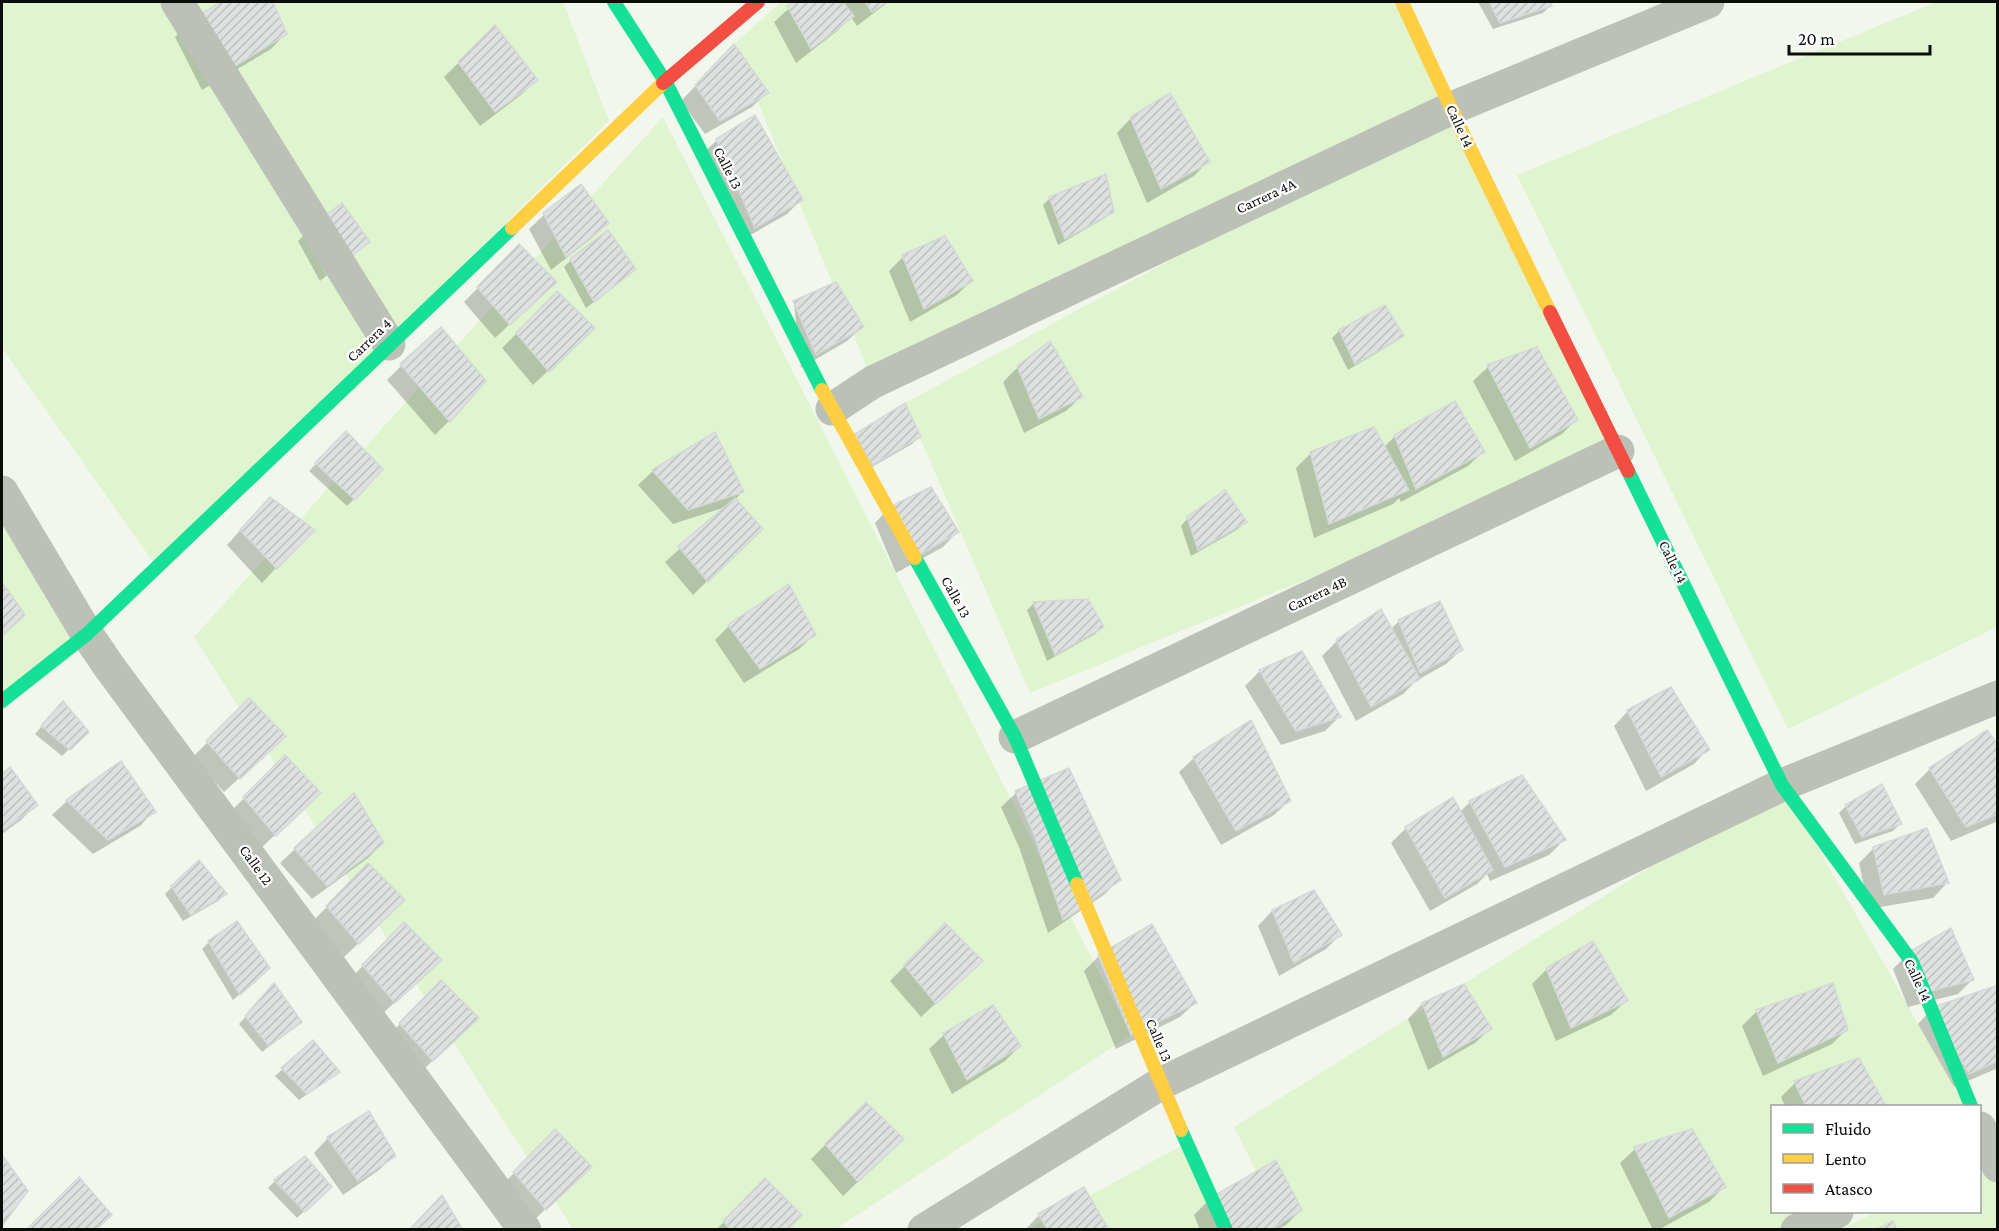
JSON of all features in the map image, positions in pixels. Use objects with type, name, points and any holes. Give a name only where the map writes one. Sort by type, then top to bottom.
[{"type":"street","points":[[177,2],[389,344]]},
{"type":"street","name":"Calle 13","points":[[614,2],[665,81],[832,409],[1015,737],[1160,1084],[1226,1230]]},
{"type":"street","name":"Carrera 4","points":[[2,701],[87,634],[665,81],[759,2]]},
{"type":"street","name":"Calle 14","points":[[1402,2],[1782,785],[1912,962],[1970,1105]]},
{"type":"street","name":"Carrera 4A","points":[[832,409],[873,382],[1452,108],[1708,2]]},
{"type":"street","name":"Carrera 4B","points":[[1015,737],[1618,451]]},
{"type":"street","name":"Calle 12","points":[[2,492],[87,634],[525,1230]]},
{"type":"street","points":[[924,1230],[1160,1084],[1782,785],[1998,697]]},
{"type":"street","points":[[1797,1230],[1835,1213]]},
{"type":"green space","points":[[2,2],[563,2],[609,121],[156,566],[2,348]]},
{"type":"green space","points":[[781,2],[1402,2],[1618,451],[1030,693],[905,403],[1436,117],[873,382],[734,44]]},
{"type":"green space","points":[[1936,2],[1997,2],[1997,627],[1788,729],[1517,175]]},
{"type":"green space","points":[[663,117],[1131,1035],[836,1229],[573,1229],[194,637]]},
{"type":"green space","points":[[2,485],[87,634],[2,711]]},
{"type":"green space","points":[[1782,785],[1964,1105],[1771,1105],[1771,1213],[1823,1213],[1782,1230],[1285,1229],[1234,1127]]},
{"type":"green space","points":[[1181,1146],[1219,1230],[1026,1230]]},
{"type":"green space","points":[[1997,1152],[1997,1229],[1839,1230],[1874,1213],[1981,1213],[1981,1160]]},
{"type":"building","points":[[221,2],[273,2],[287,34],[217,77],[189,21]]},
{"type":"building","points":[[793,2],[843,2],[854,16],[811,49],[787,6]]},
{"type":"building","points":[[865,2],[886,2],[872,12]]},
{"type":"building","points":[[1489,2],[1550,2],[1552,6],[1500,23]]},
{"type":"building","points":[[495,25],[538,80],[495,112],[458,62]]},
{"type":"building","points":[[734,44],[769,93],[720,121],[695,85]]},
{"type":"building","points":[[1170,93],[1210,162],[1161,189],[1130,117]]},
{"type":"building","points":[[755,115],[803,200],[755,228],[716,139]]},
{"type":"building","points":[[1106,174],[1114,212],[1065,239],[1049,197]]},
{"type":"building","points":[[581,184],[609,223],[566,257],[543,213]]},
{"type":"building","points":[[342,203],[370,242],[327,275],[304,232]]},
{"type":"building","points":[[608,230],[636,269],[594,302],[570,259]]},
{"type":"building","points":[[945,236],[973,281],[924,309],[902,255]]},
{"type":"building","points":[[519,244],[557,282],[510,325],[477,287]]},
{"type":"building","points":[[836,282],[864,327],[816,355],[793,301]]},
{"type":"building","points":[[557,291],[595,328],[549,372],[516,333]]},
{"type":"building","points":[[1385,305],[1404,336],[1355,364],[1339,330]]},
{"type":"building","points":[[441,327],[486,381],[450,422],[400,364]]},
{"type":"building","points":[[1050,341],[1083,397],[1039,419],[1017,366]]},
{"type":"building","points":[[1537,347],[1578,420],[1530,448],[1487,365]]},
{"type":"building","points":[[1455,401],[1485,452],[1416,489],[1394,435]]},
{"type":"building","points":[[905,403],[921,437],[872,465],[855,434]]},
{"type":"building","points":[[1374,427],[1409,490],[1329,524],[1310,452]]},
{"type":"building","points":[[346,431],[383,469],[355,500],[315,463]]},
{"type":"building","points":[[715,432],[744,492],[688,510],[652,470]]},
{"type":"building","points":[[931,487],[959,532],[911,560],[889,507]]},
{"type":"building","points":[[1225,490],[1247,522],[1198,550],[1187,517]]},
{"type":"building","points":[[270,497],[315,530],[277,569],[240,530]]},
{"type":"building","points":[[735,498],[763,529],[708,582],[678,546]]},
{"type":"building","points":[[2,582],[25,615],[2,636]]},
{"type":"building","points":[[789,584],[816,635],[760,669],[728,625]]},
{"type":"building","points":[[1088,599],[1104,627],[1055,655],[1033,602]]},
{"type":"building","points":[[1440,601],[1463,650],[1420,673],[1398,620]]},
{"type":"building","points":[[1381,609],[1420,679],[1371,707],[1336,640]]},
{"type":"building","points":[[1302,651],[1341,717],[1296,731],[1259,670]]},
{"type":"building","points":[[1671,687],[1710,750],[1661,777],[1627,710]]},
{"type":"building","points":[[249,698],[286,736],[240,779],[206,741]]},
{"type":"building","points":[[63,701],[89,732],[70,750],[41,726]]},
{"type":"building","points":[[1251,720],[1291,801],[1236,831],[1193,757]]},
{"type":"building","points":[[1987,730],[1998,745],[1998,814],[1966,827],[1929,768]]},
{"type":"building","points":[[285,755],[321,793],[276,836],[243,797]]},
{"type":"building","points":[[121,761],[156,812],[108,840],[66,800]]},
{"type":"building","points":[[10,767],[38,805],[2,831],[2,774]]},
{"type":"building","points":[[1069,768],[1121,880],[1063,920],[1033,832],[1015,791]]},
{"type":"building","points":[[1522,775],[1566,840],[1505,867],[1469,801]]},
{"type":"building","points":[[1882,784],[1902,824],[1862,837],[1845,805]]},
{"type":"building","points":[[354,793],[384,843],[327,886],[294,848]]},
{"type":"building","points":[[1453,797],[1493,870],[1445,898],[1405,827]]},
{"type":"building","points":[[1927,828],[1949,883],[1884,895],[1873,847]]},
{"type":"building","points":[[199,860],[227,894],[191,915],[171,886]]},
{"type":"building","points":[[368,863],[405,900],[359,944],[326,906]]},
{"type":"building","points":[[1314,890],[1342,935],[1294,963],[1272,910]]},
{"type":"building","points":[[237,921],[270,968],[240,995],[208,941]]},
{"type":"building","points":[[404,922],[442,960],[395,1003],[362,965]]},
{"type":"building","points":[[945,923],[983,961],[936,1004],[904,965]]},
{"type":"building","points":[[1152,924],[1197,1003],[1131,1035],[1098,955]]},
{"type":"building","points":[[1951,928],[1974,980],[1923,993],[1907,953]]},
{"type":"building","points":[[1593,941],[1628,1001],[1571,1028],[1546,968]]},
{"type":"building","points":[[441,980],[479,1018],[433,1061],[399,1023]]},
{"type":"building","points":[[274,983],[302,1022],[269,1046],[245,1016]]},
{"type":"building","points":[[1833,983],[1848,1030],[1778,1063],[1756,1010]]},
{"type":"building","points":[[1464,984],[1492,1029],[1443,1057],[1422,1003]]},
{"type":"building","points":[[1998,985],[1998,1061],[1969,1074],[1931,1008]]},
{"type":"building","points":[[993,1005],[1021,1046],[967,1080],[943,1033]]},
{"type":"building","points":[[313,1040],[340,1072],[307,1094],[281,1068]]},
{"type":"building","points":[[1859,1058],[1885,1105],[1806,1105],[1794,1081]]},
{"type":"building","points":[[866,1102],[904,1139],[858,1182],[825,1144]]},
{"type":"building","points":[[369,1111],[396,1156],[358,1181],[327,1137]]},
{"type":"building","points":[[555,1129],[592,1167],[546,1210],[513,1172]]},
{"type":"building","points":[[1692,1129],[1726,1187],[1669,1218],[1634,1147]]},
{"type":"building","points":[[2,1155],[28,1191],[2,1226]]},
{"type":"building","points":[[305,1156],[332,1187],[305,1212],[274,1180]]},
{"type":"building","points":[[1276,1160],[1302,1210],[1270,1230],[1220,1230],[1208,1199]]},
{"type":"building","points":[[79,1177],[112,1215],[96,1230],[26,1230]]},
{"type":"building","points":[[765,1178],[802,1215],[787,1230],[731,1230],[723,1221]]},
{"type":"building","points":[[1084,1187],[1109,1230],[1048,1230],[1038,1214]]},
{"type":"building","points":[[442,1195],[463,1230],[409,1230]]},
{"type":"building","points":[[1893,1221],[1897,1230],[1875,1230]]},
{"type":"traffic: fast","points":[[614,2],[665,81],[822,390]]},
{"type":"traffic: fast","points":[[2,701],[87,634],[512,228]]},
{"type":"traffic: fast","points":[[1628,471],[1782,785],[1912,962],[1971,1105]]},
{"type":"traffic: fast","points":[[915,558],[1015,737],[1077,884]]},
{"type":"traffic: fast","points":[[1181,1130],[1226,1230]]},
{"type":"traffic: slow","points":[[1402,2],[1550,312]]},
{"type":"traffic: slow","points":[[512,228],[663,83]]},
{"type":"traffic: slow","points":[[822,390],[915,558]]},
{"type":"traffic: slow","points":[[1077,884],[1181,1130]]},
{"type":"traffic: jam","points":[[663,83],[758,2]]},
{"type":"traffic: jam","points":[[1550,312],[1628,471]]}]
